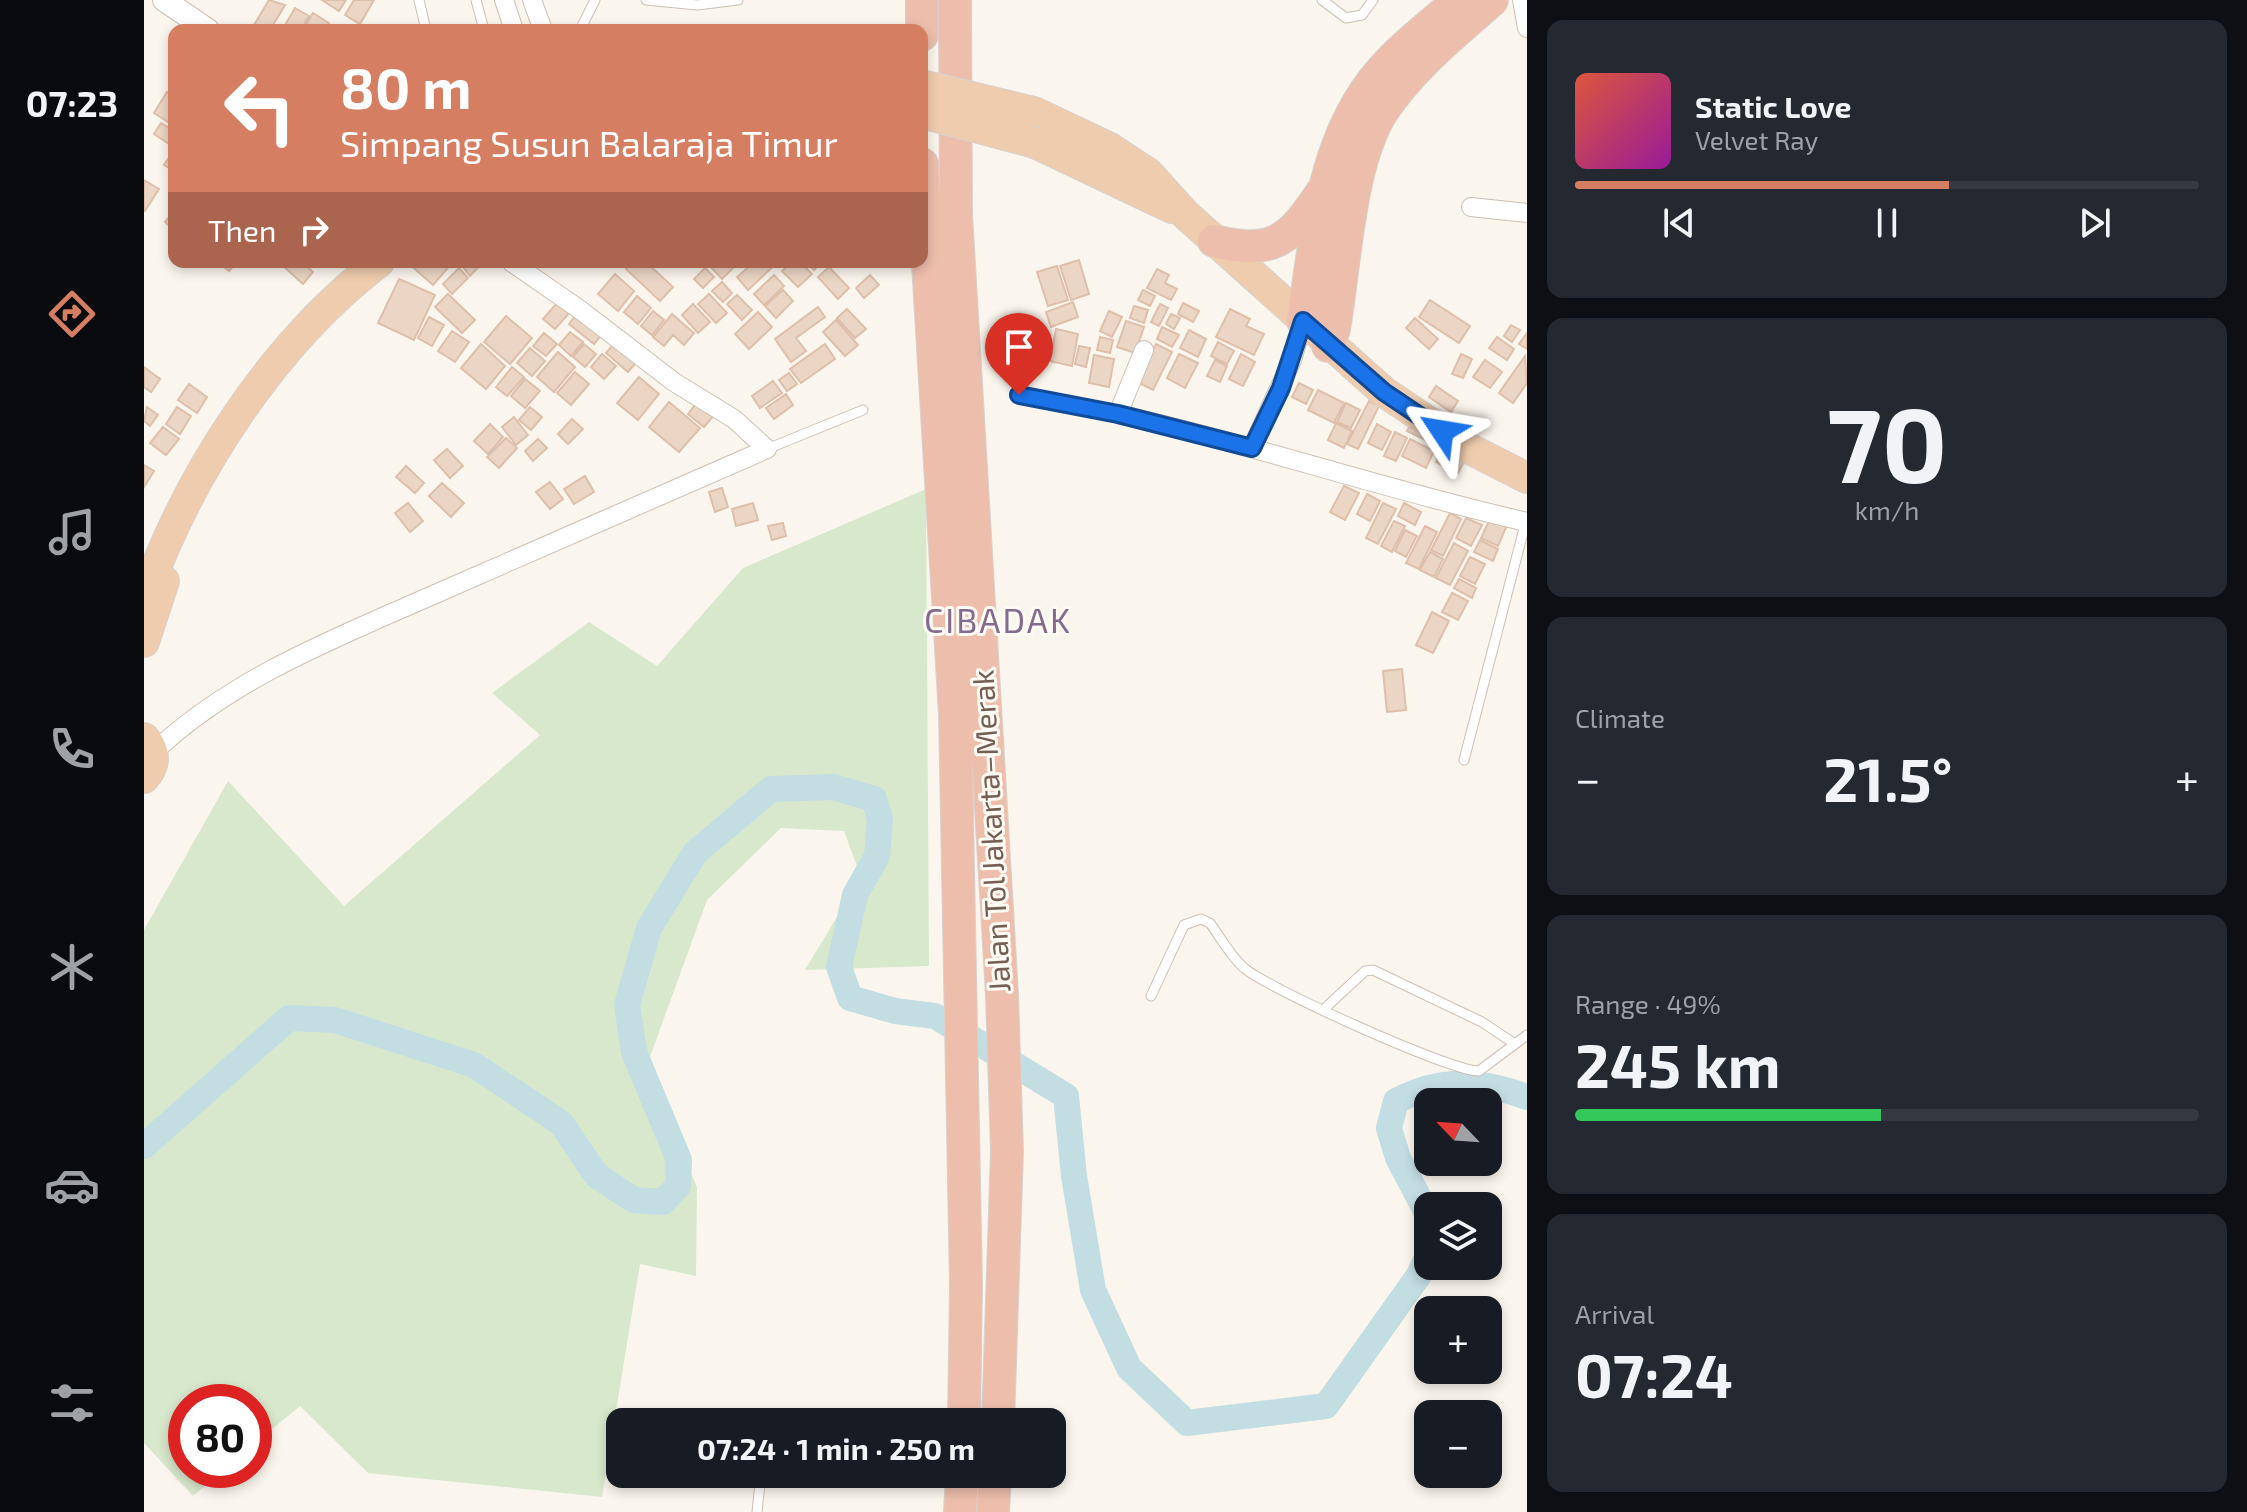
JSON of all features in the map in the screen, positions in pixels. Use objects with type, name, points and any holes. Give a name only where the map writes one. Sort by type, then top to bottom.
[{"type":"highway","points":[[922,0],[922,24]]},
{"type":"highway","name":"Jalan Tol Jakarta–Merak","points":[[955,0],[956,214],[1002,995],[1007,1151],[998,1408]]},
{"type":"highway","points":[[1303,321],[1325,187],[1340,141],[1365,92],[1396,54],[1460,0]]},
{"type":"highway","points":[[1328,346],[1334,329],[1359,171],[1373,128],[1416,67],[1492,0]]},
{"type":"highway","points":[[928,86],[1034,112],[1110,148],[1148,173],[1185,214],[1328,346],[1415,413],[1468,448],[1527,478]]},
{"type":"highway","points":[[928,115],[1035,143],[1185,214]]},
{"type":"highway","points":[[1214,241],[1241,247],[1278,243],[1292,232],[1325,187]]},
{"type":"highway","name":"Jalan Tol Jakarta–Merak","points":[[928,264],[955,714],[962,992],[964,1408]]},
{"type":"highway","points":[[144,599],[177,525],[230,426],[256,387],[326,310],[372,268]]},
{"type":"highway","points":[[144,642],[170,563],[177,525]]},
{"type":"highway","points":[[960,1512],[961,1488]]},
{"type":"highway","points":[[993,1512],[994,1488]]},
{"type":"street","points":[[164,0],[199,24]]},
{"type":"street","points":[[504,0],[512,24]]},
{"type":"street","points":[[532,0],[541,24]]},
{"type":"street","points":[[1522,0],[1527,28]]},
{"type":"street","points":[[1471,207],[1527,213]]},
{"type":"street","points":[[147,756],[188,721],[257,677],[391,614],[767,449],[734,419],[674,382],[520,268]]},
{"type":"street","points":[[1252,448],[1287,374],[1303,321]]},
{"type":"street","points":[[1144,350],[1118,414],[1252,448],[1427,499],[1526,521]]},
{"type":"lane","points":[[419,0],[425,24]]},
{"type":"lane","points":[[476,0],[482,24]]},
{"type":"lane","points":[[583,24],[595,0]]},
{"type":"lane","points":[[646,0],[738,0]]},
{"type":"lane","points":[[1322,0],[1346,18],[1362,15],[1373,0]]},
{"type":"lane","points":[[1019,395],[1118,414]]},
{"type":"lane","points":[[767,449],[863,410]]},
{"type":"lane","points":[[1464,760],[1522,554],[1526,521]]},
{"type":"lane","points":[[1151,996],[1184,925],[1194,918],[1210,923],[1244,969],[1324,1009],[1467,1071],[1479,1071],[1527,1035]]},
{"type":"lane","points":[[1324,1009],[1365,971],[1373,970],[1482,1022],[1515,1044]]},
{"type":"lane","points":[[757,1512],[760,1488]]},
{"type":"green space","points":[[926,489],[929,966],[805,970],[861,877],[844,831],[781,828],[707,900],[646,1068],[697,1187],[696,1276],[640,1264],[617,1408],[606,1408],[606,1472],[602,1497],[368,1473],[300,1406],[272,1429],[272,1384],[168,1384],[168,1469],[144,1443],[144,930],[228,781],[344,906],[540,735],[492,693],[589,622],[657,666],[743,568]]},
{"type":"green space","points":[[186,1488],[203,1488],[193,1496]]},
{"type":"building","points":[[269,0],[285,5],[274,24],[255,24]]},
{"type":"building","points":[[322,0],[346,0],[339,11]]},
{"type":"building","points":[[354,0],[374,0],[360,24],[345,15]]},
{"type":"building","points":[[295,8],[309,16],[304,24],[286,24]]},
{"type":"building","points":[[313,13],[329,23],[328,24],[307,24]]},
{"type":"building","points":[[167,92],[168,122],[154,113]]},
{"type":"building","points":[[161,123],[168,127],[168,143],[154,134]]},
{"type":"building","points":[[144,180],[159,189],[145,211],[144,210]]},
{"type":"building","points":[[1079,260],[1089,294],[1071,300],[1060,266]]},
{"type":"building","points":[[1057,266],[1068,300],[1048,306],[1037,272]]},
{"type":"building","points":[[285,268],[309,268],[313,272],[303,284]]},
{"type":"building","points":[[414,268],[448,268],[433,285]]},
{"type":"building","points":[[459,268],[468,278],[452,294],[443,284]]},
{"type":"building","points":[[464,268],[477,268],[470,276]]},
{"type":"building","points":[[652,268],[673,287],[660,301],[626,269]]},
{"type":"building","points":[[705,268],[714,277],[703,288],[694,279]]},
{"type":"building","points":[[712,268],[733,268],[722,279]]},
{"type":"building","points":[[747,268],[772,268],[748,290],[737,277]]},
{"type":"building","points":[[785,268],[806,268],[812,274],[798,287],[782,271]]},
{"type":"building","points":[[830,268],[849,288],[838,299],[818,277]]},
{"type":"building","points":[[1157,269],[1169,275],[1165,283],[1177,289],[1171,300],[1147,288]]},
{"type":"building","points":[[615,274],[634,291],[618,311],[598,294]]},
{"type":"building","points":[[774,275],[784,286],[764,305],[754,294]]},
{"type":"building","points":[[870,275],[879,285],[864,298],[856,288]]},
{"type":"building","points":[[399,279],[435,295],[414,340],[378,323]]},
{"type":"building","points":[[722,282],[732,293],[723,302],[712,291]]},
{"type":"building","points":[[783,290],[793,301],[776,318],[765,306]]},
{"type":"building","points":[[1143,290],[1155,296],[1150,306],[1138,300]]},
{"type":"building","points":[[448,294],[475,320],[462,333],[435,307]]},
{"type":"building","points":[[709,294],[727,313],[716,323],[698,304]]},
{"type":"building","points":[[737,295],[752,310],[742,320],[727,304]]},
{"type":"building","points":[[637,296],[651,308],[638,324],[624,312]]},
{"type":"building","points":[[1430,300],[1470,326],[1459,343],[1419,317]]},
{"type":"building","points":[[558,302],[570,312],[555,329],[543,319]]},
{"type":"building","points":[[1073,302],[1078,317],[1051,327],[1046,312]]},
{"type":"building","points":[[1183,303],[1199,311],[1193,322],[1178,314]]},
{"type":"building","points":[[693,304],[710,322],[698,333],[682,315]]},
{"type":"building","points":[[1160,304],[1168,308],[1159,326],[1151,322]]},
{"type":"building","points":[[1134,306],[1148,310],[1144,323],[1130,318]]},
{"type":"building","points":[[818,307],[825,317],[796,338],[806,351],[791,362],[775,339]]},
{"type":"building","points":[[847,309],[866,329],[855,338],[837,318]]},
{"type":"building","points":[[1230,309],[1250,319],[1246,326],[1264,334],[1254,355],[1216,337]]},
{"type":"building","points":[[579,311],[604,332],[594,344],[569,324]]},
{"type":"building","points":[[653,311],[664,320],[652,335],[641,326]]},
{"type":"building","points":[[1109,311],[1122,317],[1112,337],[1100,331]]},
{"type":"building","points":[[758,312],[772,327],[749,349],[735,334]]},
{"type":"building","points":[[672,314],[694,333],[684,345],[673,335],[664,346],[653,337]]},
{"type":"building","points":[[1171,314],[1180,318],[1174,329],[1166,324]]},
{"type":"building","points":[[506,316],[532,338],[510,364],[484,342]]},
{"type":"building","points":[[429,317],[444,325],[432,346],[418,338]]},
{"type":"building","points":[[1415,318],[1438,339],[1429,349],[1406,328]]},
{"type":"building","points":[[836,320],[858,345],[845,356],[823,332]]},
{"type":"building","points":[[1126,321],[1144,327],[1135,353],[1117,347]]},
{"type":"building","points":[[1029,322],[1043,325],[1040,340],[1026,337]]},
{"type":"building","points":[[1511,325],[1520,330],[1512,342],[1504,336]]},
{"type":"building","points":[[1162,327],[1179,335],[1172,347],[1157,339]]},
{"type":"building","points":[[1056,329],[1078,334],[1072,366],[1050,361]]},
{"type":"building","points":[[1189,330],[1206,339],[1198,357],[1180,348]]},
{"type":"building","points":[[452,331],[469,342],[455,362],[438,351]]},
{"type":"building","points":[[570,332],[583,342],[571,356],[559,345]]},
{"type":"building","points":[[544,333],[557,344],[546,356],[533,346]]},
{"type":"building","points":[[1527,333],[1527,349],[1519,344]]},
{"type":"building","points":[[1100,337],[1113,340],[1110,353],[1097,350]]},
{"type":"building","points":[[1497,337],[1514,349],[1507,360],[1489,348]]},
{"type":"building","points":[[618,339],[640,358],[628,372],[606,353]]},
{"type":"building","points":[[1218,342],[1234,351],[1227,364],[1211,356]]},
{"type":"building","points":[[481,344],[505,366],[486,389],[461,368]]},
{"type":"building","points":[[584,344],[596,354],[585,367],[573,357]]},
{"type":"building","points":[[825,344],[835,359],[801,383],[790,369]]},
{"type":"building","points":[[1156,344],[1172,352],[1153,390],[1137,382]]},
{"type":"building","points":[[1035,345],[1047,347],[1044,361],[1032,359]]},
{"type":"building","points":[[1079,346],[1090,348],[1086,367],[1075,364]]},
{"type":"building","points":[[530,348],[545,361],[532,376],[517,363]]},
{"type":"building","points":[[558,352],[575,367],[554,392],[537,377]]},
{"type":"building","points":[[602,354],[616,366],[604,379],[591,367]]},
{"type":"building","points":[[1179,354],[1198,363],[1185,388],[1167,378]]},
{"type":"building","points":[[1241,354],[1255,362],[1243,386],[1229,379]]},
{"type":"building","points":[[1461,354],[1472,359],[1463,378],[1452,374]]},
{"type":"building","points":[[1094,355],[1114,359],[1109,387],[1089,383]]},
{"type":"building","points":[[1525,356],[1527,383],[1513,403],[1499,393]]},
{"type":"building","points":[[1215,360],[1227,366],[1220,382],[1207,376]]},
{"type":"building","points":[[1485,360],[1502,372],[1490,388],[1473,377]]},
{"type":"building","points":[[144,367],[160,379],[151,392],[144,387]]},
{"type":"building","points":[[512,367],[524,377],[507,396],[496,387]]},
{"type":"building","points":[[575,372],[589,384],[571,405],[557,393]]},
{"type":"building","points":[[789,373],[797,384],[787,391],[779,380]]},
{"type":"building","points":[[639,377],[659,394],[638,420],[617,403]]},
{"type":"building","points":[[525,379],[540,391],[525,408],[511,396]]},
{"type":"building","points":[[773,381],[782,393],[760,408],[752,396]]},
{"type":"building","points":[[1299,383],[1313,390],[1306,404],[1292,397]]},
{"type":"building","points":[[189,384],[207,397],[197,413],[178,400]]},
{"type":"building","points":[[1436,386],[1458,401],[1451,412],[1429,397]]},
{"type":"building","points":[[1318,390],[1344,403],[1334,423],[1308,410]]},
{"type":"building","points":[[786,394],[793,405],[774,419],[766,408]]},
{"type":"building","points":[[698,401],[715,414],[704,427],[688,414]]},
{"type":"building","points":[[1369,401],[1379,406],[1358,449],[1347,444]]},
{"type":"building","points":[[669,402],[700,428],[679,452],[649,427]]},
{"type":"building","points":[[1346,403],[1360,410],[1351,428],[1337,422]]},
{"type":"building","points":[[147,407],[158,415],[150,426],[144,421]]},
{"type":"building","points":[[177,407],[191,416],[180,434],[166,424]]},
{"type":"building","points":[[530,407],[542,417],[531,430],[519,420]]},
{"type":"building","points":[[514,417],[528,435],[516,445],[502,427]]},
{"type":"building","points":[[572,419],[583,429],[568,444],[558,434]]},
{"type":"building","points":[[1413,420],[1439,433],[1434,444],[1407,431]]},
{"type":"building","points":[[1336,423],[1352,431],[1344,448],[1328,440]]},
{"type":"building","points":[[490,424],[503,437],[488,454],[474,441]]},
{"type":"building","points":[[1377,424],[1391,432],[1382,450],[1368,443]]},
{"type":"building","points":[[163,427],[179,439],[166,455],[150,443]]},
{"type":"building","points":[[1395,432],[1407,438],[1396,461],[1384,456]]},
{"type":"building","points":[[506,438],[517,448],[499,468],[487,457]]},
{"type":"building","points":[[538,439],[547,448],[533,461],[525,451]]},
{"type":"building","points":[[1410,439],[1434,451],[1426,468],[1402,456]]},
{"type":"building","points":[[1445,442],[1468,454],[1458,473],[1436,462]]},
{"type":"building","points":[[447,449],[463,466],[450,478],[434,460]]},
{"type":"building","points":[[144,465],[154,471],[144,487]]},
{"type":"building","points":[[406,466],[424,483],[415,493],[396,477]]},
{"type":"building","points":[[585,476],[594,492],[574,504],[564,489]]},
{"type":"building","points":[[550,482],[563,499],[550,509],[536,492]]},
{"type":"building","points":[[442,483],[464,503],[451,517],[429,496]]},
{"type":"building","points":[[1344,486],[1359,493],[1345,520],[1330,512]]},
{"type":"building","points":[[722,488],[728,507],[715,512],[709,492]]},
{"type":"building","points":[[1367,494],[1380,501],[1370,521],[1357,514]]},
{"type":"building","points":[[408,503],[423,521],[410,532],[395,513]]},
{"type":"building","points":[[753,503],[758,520],[736,526],[732,509]]},
{"type":"building","points":[[1383,503],[1396,509],[1378,544],[1366,538]]},
{"type":"building","points":[[1404,503],[1421,512],[1415,525],[1398,516]]},
{"type":"building","points":[[1450,513],[1461,519],[1443,556],[1431,550]]},
{"type":"building","points":[[1491,517],[1507,525],[1498,546],[1481,538]]},
{"type":"building","points":[[1466,518],[1482,525],[1471,546],[1456,538]]},
{"type":"building","points":[[1394,521],[1405,526],[1392,552],[1381,546]]},
{"type":"building","points":[[783,523],[786,536],[772,540],[768,526]]},
{"type":"building","points":[[1425,526],[1437,532],[1419,569],[1406,563]]},
{"type":"building","points":[[1405,530],[1417,536],[1406,557],[1395,551]]},
{"type":"building","points":[[1480,540],[1498,549],[1493,561],[1474,552]]},
{"type":"building","points":[[1454,543],[1468,551],[1450,585],[1436,578]]},
{"type":"building","points":[[1430,552],[1443,559],[1434,577],[1420,570]]},
{"type":"building","points":[[1470,557],[1485,564],[1475,584],[1460,576]]},
{"type":"building","points":[[1459,579],[1476,588],[1472,598],[1454,588]]},
{"type":"building","points":[[1452,593],[1468,601],[1458,620],[1442,612]]},
{"type":"building","points":[[1432,612],[1449,621],[1433,653],[1416,645]]},
{"type":"building","points":[[1402,669],[1406,710],[1387,712],[1383,671]]},
{"type":"waterway","points":[[144,1146],[289,1018],[335,1020],[474,1065],[561,1123],[597,1176],[634,1200],[663,1202],[678,1186],[679,1160],[634,1052],[627,1005],[649,928],[695,853],[771,789],[833,787],[874,799],[880,819],[877,856],[855,895],[839,967],[850,998],[895,1011],[935,1016],[1066,1096],[1074,1176],[1093,1290],[1129,1368],[1187,1423],[1326,1406],[1415,1280]]},
{"type":"waterway","points":[[1416,1192],[1398,1158],[1389,1128],[1396,1101],[1429,1088],[1460,1084],[1493,1087],[1527,1097]]},
{"type":"district","name":"CIBADAK","points":[[998,621]]},
{"type":"route","points":[[1019,395],[1118,414],[1252,448],[1281,388],[1303,321],[1384,392],[1442,431]]}]
